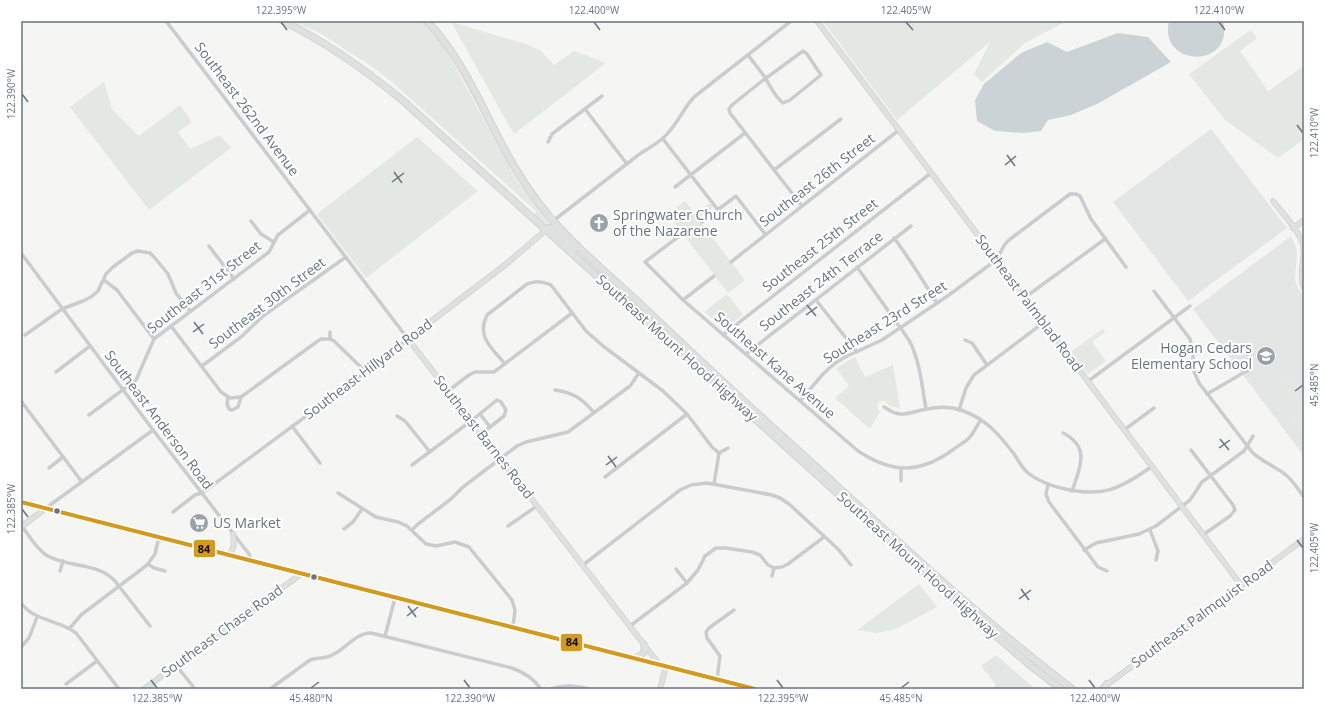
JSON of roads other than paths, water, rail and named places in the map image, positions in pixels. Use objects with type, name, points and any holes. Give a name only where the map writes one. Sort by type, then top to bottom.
[{"type":"highway","name":"Southeast Mount Hood Highway","points":[[283,21],[310,35],[343,56],[382,84],[435,129],[995,635],[1061,689]]},
{"type":"highway","name":"Southeast Mount Hood Highway","points":[[427,21],[443,39],[458,60],[513,165],[538,203],[553,221],[592,260],[739,397],[967,603],[1013,643],[1072,689]]},
{"type":"highway","points":[[546,230],[551,228],[582,256],[592,260]]},
{"type":"main road","points":[[635,658],[644,653],[644,644]]},
{"type":"street","name":"Southeast 262nd Avenue","points":[[166,21],[310,210]]},
{"type":"street","points":[[553,221],[663,138],[671,130],[683,110],[694,97],[791,21]]},
{"type":"street","name":"Southeast Palmblad Road","points":[[817,21],[1241,585]]},
{"type":"street","points":[[748,55],[766,79],[778,99],[783,103],[790,100],[821,75],[807,54],[803,51],[766,79],[732,105],[729,109],[730,113],[745,133],[802,206]]},
{"type":"street","points":[[548,142],[552,134],[602,96]]},
{"type":"street","points":[[585,109],[627,164]]},
{"type":"street","points":[[774,170],[841,119]]},
{"type":"street","name":"Southeast 26th Street","points":[[731,262],[899,130]]},
{"type":"street","points":[[675,187],[745,133]]},
{"type":"street","points":[[663,138],[718,210]]},
{"type":"street","name":"Southeast 25th Street","points":[[723,335],[931,173]]},
{"type":"street","name":"Southeast 23rd Street","points":[[800,401],[819,378],[834,364],[882,340],[937,303],[996,260],[1009,240],[1069,195],[1077,194],[1081,197],[1089,216],[1105,239]]},
{"type":"street","points":[[702,222],[736,196],[765,234]]},
{"type":"street","points":[[1273,201],[1301,239],[1304,254],[1302,271],[1302,282],[1304,288]]},
{"type":"street","name":"Southeast 31st Street","points":[[89,414],[123,390],[138,377],[154,339],[269,252],[281,232],[310,210]]},
{"type":"street","name":"Southeast Barnes Road","points":[[310,210],[659,664]]},
{"type":"street","points":[[1293,228],[1304,220]]},
{"type":"street","points":[[252,221],[262,234],[274,242]]},
{"type":"street","name":"Southeast 24th Terrace","points":[[746,354],[911,226]]},
{"type":"street","name":"Southeast Hillyard Road","points":[[173,512],[195,495],[202,493],[366,372],[505,265],[546,230]]},
{"type":"street","name":"Southeast Kane Avenue","points":[[682,234],[645,262],[683,300],[723,335],[858,451],[872,460],[886,466],[902,468],[918,467],[933,462],[969,438],[981,420]]},
{"type":"street","points":[[894,238],[909,258],[913,267],[937,303]]},
{"type":"street","points":[[1024,298],[1105,239],[1126,267]]},
{"type":"street","points":[[209,246],[234,279]]},
{"type":"street","points":[[25,335],[62,309],[83,302],[91,297],[98,291],[106,274],[113,267],[132,253],[144,251],[150,253],[168,274],[176,293],[190,311]]},
{"type":"street","name":"Southeast Anderson Road","points":[[21,253],[153,430],[249,554],[251,561]]},
{"type":"street","name":"Southeast 30th Street","points":[[202,366],[241,336],[263,316],[346,257]]},
{"type":"street","points":[[857,268],[901,327],[915,352],[926,409]]},
{"type":"street","points":[[683,300],[714,276]]},
{"type":"street","points":[[104,280],[117,290],[154,339]]},
{"type":"street","points":[[505,364],[484,339],[483,325],[487,315],[520,288],[533,282],[545,282],[551,286],[586,330],[603,346],[663,391],[687,414],[712,447],[719,453]]},
{"type":"street","points":[[1154,291],[1190,339],[1193,370],[1199,383],[1207,394],[1246,446],[1260,460],[1286,475],[1304,497]]},
{"type":"street","points":[[816,300],[857,352]]},
{"type":"street","points":[[1087,382],[1190,306]]},
{"type":"street","points":[[448,391],[475,372],[494,372],[572,313]]},
{"type":"street","points":[[960,410],[968,383],[974,375],[1043,323]]},
{"type":"street","points":[[171,326],[221,392],[228,397],[241,397],[321,339],[330,339],[334,341],[366,372]]},
{"type":"street","points":[[330,332],[330,339]]},
{"type":"street","points":[[964,340],[972,344],[987,365]]},
{"type":"street","points":[[56,372],[90,346]]},
{"type":"street","points":[[1207,394],[1250,369]]},
{"type":"street","points":[[412,530],[451,499],[463,487],[521,444],[568,432],[630,386],[639,373]]},
{"type":"street","points":[[555,390],[579,398],[594,413]]},
{"type":"street","points":[[228,397],[227,404],[229,409],[232,410],[238,407],[241,397]]},
{"type":"street","points":[[412,465],[472,421],[497,400],[501,402],[506,412],[502,418],[481,434]]},
{"type":"street","points":[[21,401],[82,482]]},
{"type":"street","points":[[884,407],[894,413],[899,414],[909,414],[926,409],[941,408],[960,410],[988,424],[1000,436],[1027,472],[1048,484],[1072,491],[1090,493],[1113,489],[1129,482],[1151,467]]},
{"type":"street","points":[[1124,430],[1154,408]]},
{"type":"street","points":[[480,414],[490,427]]},
{"type":"street","points":[[605,477],[687,414]]},
{"type":"street","points":[[397,416],[405,421],[430,452]]},
{"type":"street","points":[[292,426],[320,463]]},
{"type":"street","points":[[150,626],[111,577],[104,572],[53,558],[44,553],[36,546],[21,526],[153,430]]},
{"type":"street","points":[[1063,433],[1070,436],[1081,452],[1082,462],[1072,491]]},
{"type":"street","points":[[1084,550],[1096,543],[1133,536],[1150,530],[1192,498],[1200,484],[1244,451],[1253,436]]},
{"type":"street","points":[[719,453],[728,448]]},
{"type":"street","points":[[1191,450],[1235,510],[1230,516],[1203,535]]},
{"type":"street","points":[[714,484],[719,453]]},
{"type":"street","points":[[49,468],[63,457]]},
{"type":"street","points":[[901,482],[902,468]]},
{"type":"street","points":[[583,565],[685,486],[696,484],[714,484],[764,493],[780,498],[789,504],[838,549],[851,565]]},
{"type":"street","points":[[1048,484],[1046,494],[1048,502],[1098,567],[1107,571]]},
{"type":"street","points":[[338,494],[380,519],[398,522],[412,530],[422,541],[431,546],[455,542],[464,545],[472,551],[512,600],[515,610],[513,627]]},
{"type":"street","points":[[21,502],[755,689]]},
{"type":"street","points":[[508,526],[537,506]]},
{"type":"street","points":[[344,529],[357,518],[362,509]]},
{"type":"street","points":[[1150,530],[1158,551],[1156,560]]},
{"type":"street","points":[[230,555],[234,545],[234,534]]},
{"type":"street","points":[[70,628],[81,615],[148,564],[155,554],[159,537]]},
{"type":"street","points":[[630,626],[687,583],[698,570],[705,556],[716,548],[752,552],[760,555],[768,565],[774,568],[782,567],[788,564],[824,537]]},
{"type":"street","name":"Southeast Palmquist Road","points":[[1101,689],[1304,539]]},
{"type":"street","points":[[60,571],[63,561]]},
{"type":"street","points":[[148,564],[154,568],[165,571]]},
{"type":"street","points":[[772,576],[774,568]]},
{"type":"street","points":[[676,569],[687,583]]},
{"type":"street","name":"Southeast Chase Road","points":[[144,689],[301,574]]},
{"type":"street","points":[[385,636],[395,598]]},
{"type":"street","points":[[21,603],[37,617],[70,628],[76,633],[119,689]]},
{"type":"street","points":[[717,679],[720,656],[707,638],[706,632],[709,628],[734,610]]},
{"type":"street","points":[[21,647],[29,638],[37,617]]},
{"type":"street","points":[[270,689],[310,660],[316,657],[330,656],[361,634],[371,633],[512,668],[530,677],[540,689]]},
{"type":"street","points":[[720,656],[726,654]]},
{"type":"street","points":[[66,684],[98,661]]},
{"type":"street","points":[[176,665],[195,689]]},
{"type":"street","points":[[660,689],[666,666]]},
{"type":"street","points":[[551,689],[574,685],[590,689]]},
{"type":"place","name":"Springwater Church of the Nazarene","points":[[599,223]]},
{"type":"place","name":"Hogan Cedars Elementary School","points":[[1266,356]]},
{"type":"place","name":"US Market","points":[[199,523]]}]
